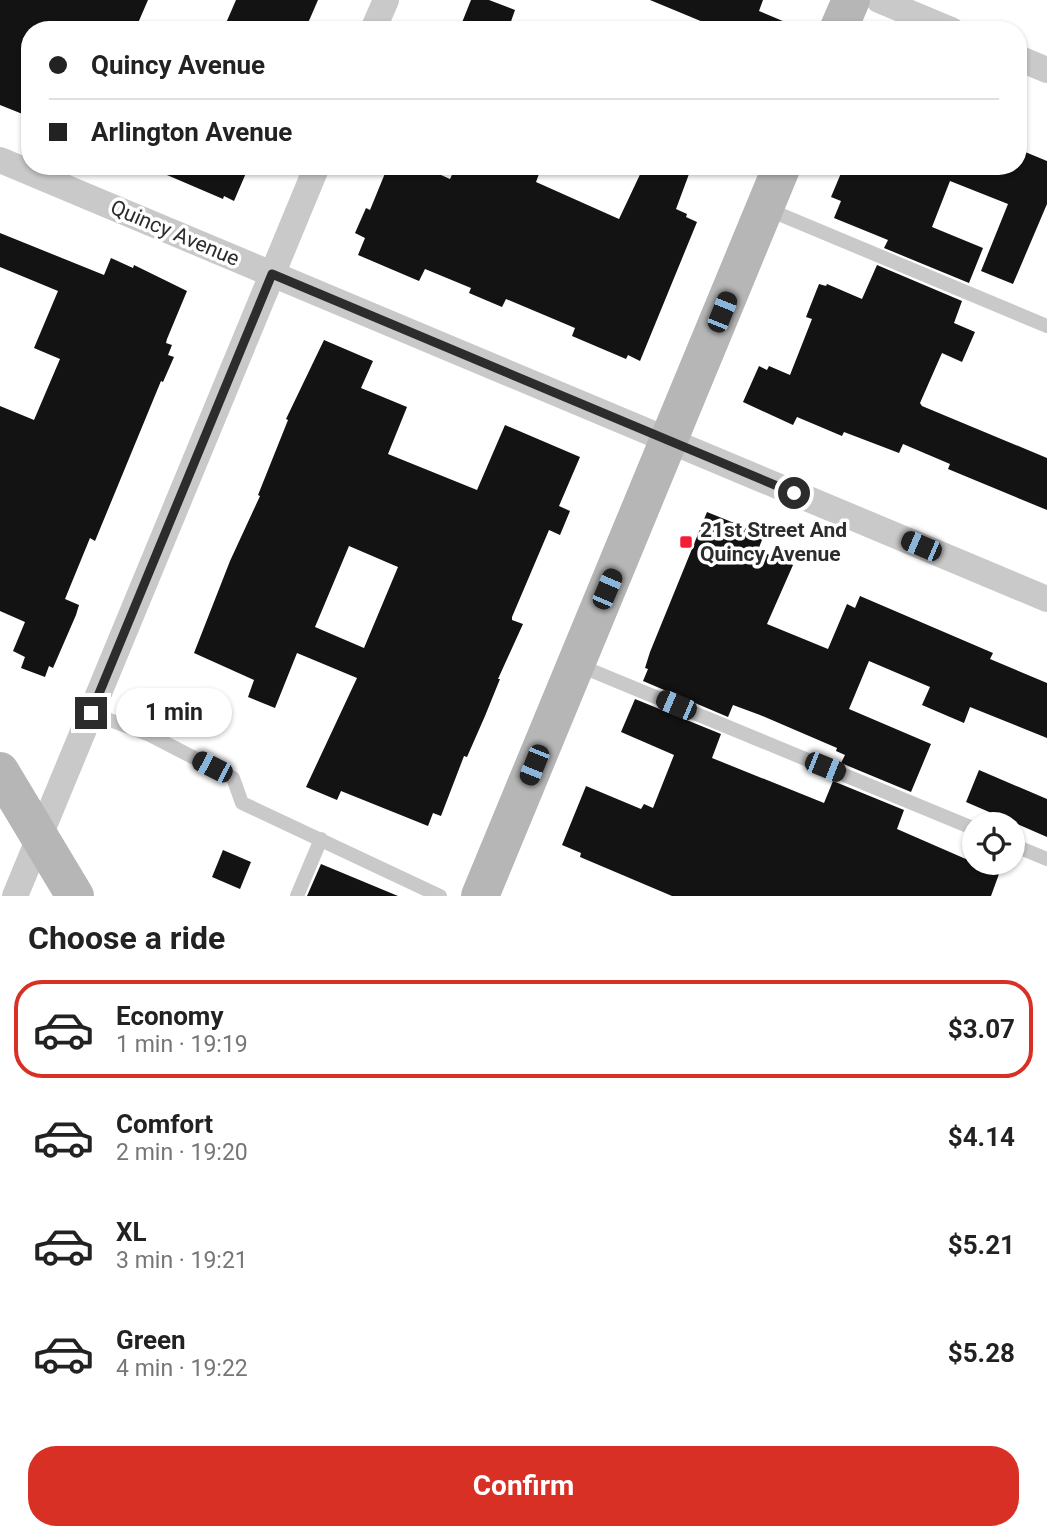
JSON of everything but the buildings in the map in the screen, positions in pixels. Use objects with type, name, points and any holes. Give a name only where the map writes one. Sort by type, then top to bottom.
[{"type":"street","points":[[377,21],[386,0]]},
{"type":"street","points":[[842,21],[851,0]]},
{"type":"street","points":[[880,0],[930,21]]},
{"type":"street","points":[[1027,62],[1047,70]]},
{"type":"street","name":"Quincy Avenue","points":[[0,160],[21,169]]},
{"type":"street","name":"Quincy Avenue","points":[[36,175],[1047,599]]},
{"type":"street","points":[[15,896],[313,175]]},
{"type":"street","points":[[485,894],[576,664],[778,175]]},
{"type":"street","points":[[0,771],[75,896]]},
{"type":"lane","points":[[765,208],[1047,326]]},
{"type":"lane","points":[[576,664],[962,824]]},
{"type":"lane","points":[[91,713],[150,735],[233,778],[242,803],[440,896]]},
{"type":"lane","points":[[297,896],[321,839]]},
{"type":"lane","points":[[1025,850],[1047,859]]},
{"type":"place","name":"21st Street And Quincy Avenue","points":[[686,542]]},
{"type":"route","points":[[91,713],[272,274],[794,493]]}]
